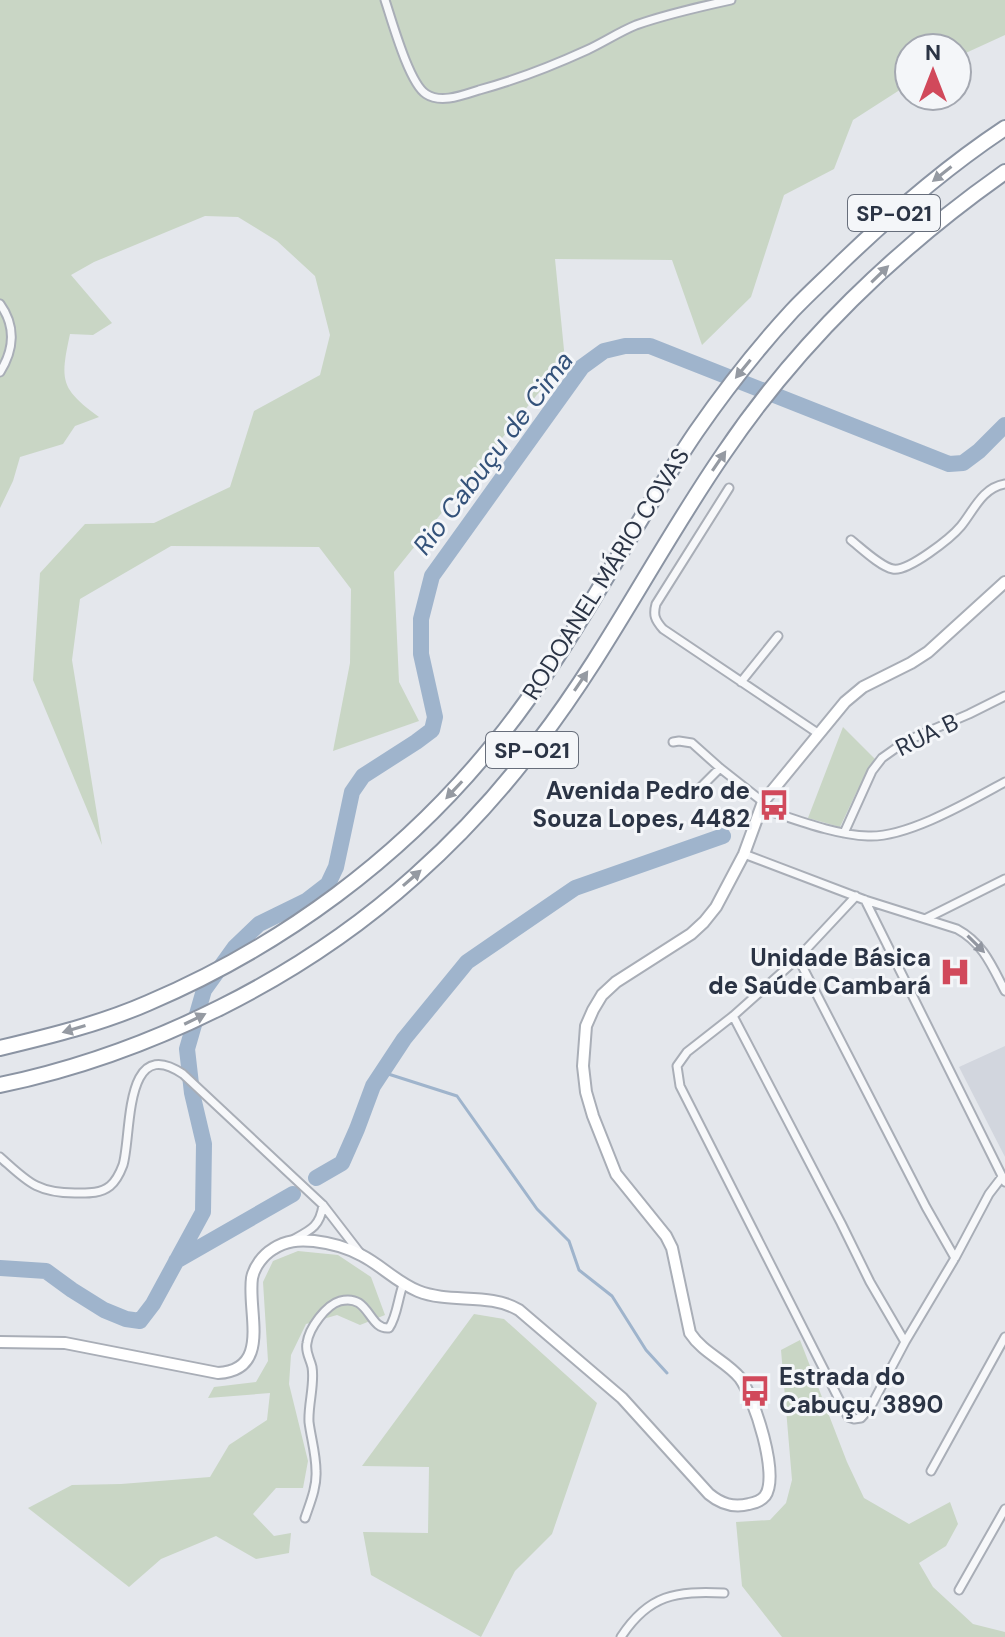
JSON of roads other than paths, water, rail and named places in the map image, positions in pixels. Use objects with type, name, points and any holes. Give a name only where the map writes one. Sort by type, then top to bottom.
[{"type":"highway","name":"RODOANEL MÁRIO COVAS","points":[[0,1048],[53,1036],[147,1004],[235,961],[320,908],[401,843],[456,788],[502,735],[543,678],[705,420],[794,309],[887,219],[1005,128]]},
{"type":"highway","name":"RODOANEL MÁRIO COVAS","points":[[0,1085],[76,1066],[179,1026],[230,1002],[325,946],[415,876],[501,788],[564,708],[726,450],[780,377],[823,328],[905,251],[1005,172]]},
{"type":"main road","points":[[0,1342],[65,1343],[218,1373],[232,1372],[252,1351],[252,1279],[263,1258],[272,1249],[292,1240],[337,1245],[362,1255],[403,1285],[423,1293],[510,1305],[529,1317],[622,1398],[719,1502],[732,1506],[758,1502],[766,1495],[769,1485],[764,1436],[740,1379],[696,1342],[690,1333],[672,1248],[666,1236],[616,1174],[586,1092],[583,1066],[586,1026],[602,995],[616,982],[691,934],[716,907],[744,854],[761,805],[845,702],[863,687],[928,652],[1005,582]]},
{"type":"street","points":[[385,0],[405,60],[422,92],[443,99],[519,79],[665,15],[731,0]]},
{"type":"street","points":[[0,304],[9,319],[11,333],[11,348],[0,372]]},
{"type":"street","points":[[851,540],[885,566],[901,569],[952,535],[978,501],[995,486],[1005,484]]},
{"type":"street","points":[[729,488],[656,604],[656,621],[663,629],[819,734]]},
{"type":"street","points":[[741,682],[778,636]]},
{"type":"street","name":"RUA B","points":[[844,833],[872,771],[882,758],[906,741],[1005,696]]},
{"type":"street","points":[[673,742],[692,743],[761,805],[844,833],[869,837],[900,832],[1005,782]]},
{"type":"street","points":[[696,792],[720,768]]},
{"type":"street","points":[[744,854],[970,936],[982,948],[1005,991]]},
{"type":"street","points":[[927,918],[1005,879]]},
{"type":"street","points":[[856,896],[798,958],[687,1052],[677,1066],[680,1086],[844,1411],[854,1419],[866,1414],[981,1208],[1003,1179],[865,900]]},
{"type":"street","points":[[798,958],[955,1258]]},
{"type":"street","points":[[733,1016],[870,1282],[905,1342]]},
{"type":"street","points":[[0,1157],[29,1184],[45,1189],[64,1193],[96,1193],[109,1188],[123,1164],[136,1083],[143,1072],[154,1065],[164,1064],[183,1074],[199,1088],[323,1205],[362,1255]]},
{"type":"street","points":[[292,1240],[316,1225],[323,1205]]},
{"type":"street","points":[[305,1518],[316,1474],[309,1422],[312,1367],[307,1342],[311,1332],[326,1310],[340,1301],[349,1300],[358,1302],[369,1311],[377,1325],[383,1329],[389,1328],[403,1285]]},
{"type":"street","points":[[931,1471],[1005,1337]]},
{"type":"street","points":[[959,1590],[1005,1509]]},
{"type":"street","points":[[621,1637],[649,1605],[658,1601],[691,1592],[724,1593]]},
{"type":"waterway","name":"Rio Cabuçu de Cima","points":[[0,1268],[46,1271],[104,1310],[126,1319],[140,1321],[153,1304],[203,1212],[204,1144],[192,1093],[187,1049],[204,990],[235,947],[259,924],[306,901],[328,884],[336,867],[352,792],[363,776],[432,730],[435,717],[421,654],[421,619],[432,576],[582,367],[604,351],[625,346],[650,346],[949,464],[963,463],[1005,425]]},
{"type":"waterway","points":[[316,1178],[342,1163],[373,1086],[404,1039],[467,962],[575,888],[723,836]]},
{"type":"waterway","points":[[382,1072],[457,1096],[537,1209],[569,1241],[579,1270],[612,1296],[646,1350],[667,1373]]},
{"type":"waterway","points":[[176,1261],[293,1194]]},
{"type":"place","name":"Avenida Pedro de Souza Lopes, 4482","points":[[774,805]]},
{"type":"place","name":"Unidade Básica de Saúde Cambará","points":[[955,972]]},
{"type":"place","name":"Estrada do Cabuçu, 3890","points":[[755,1391]]}]
